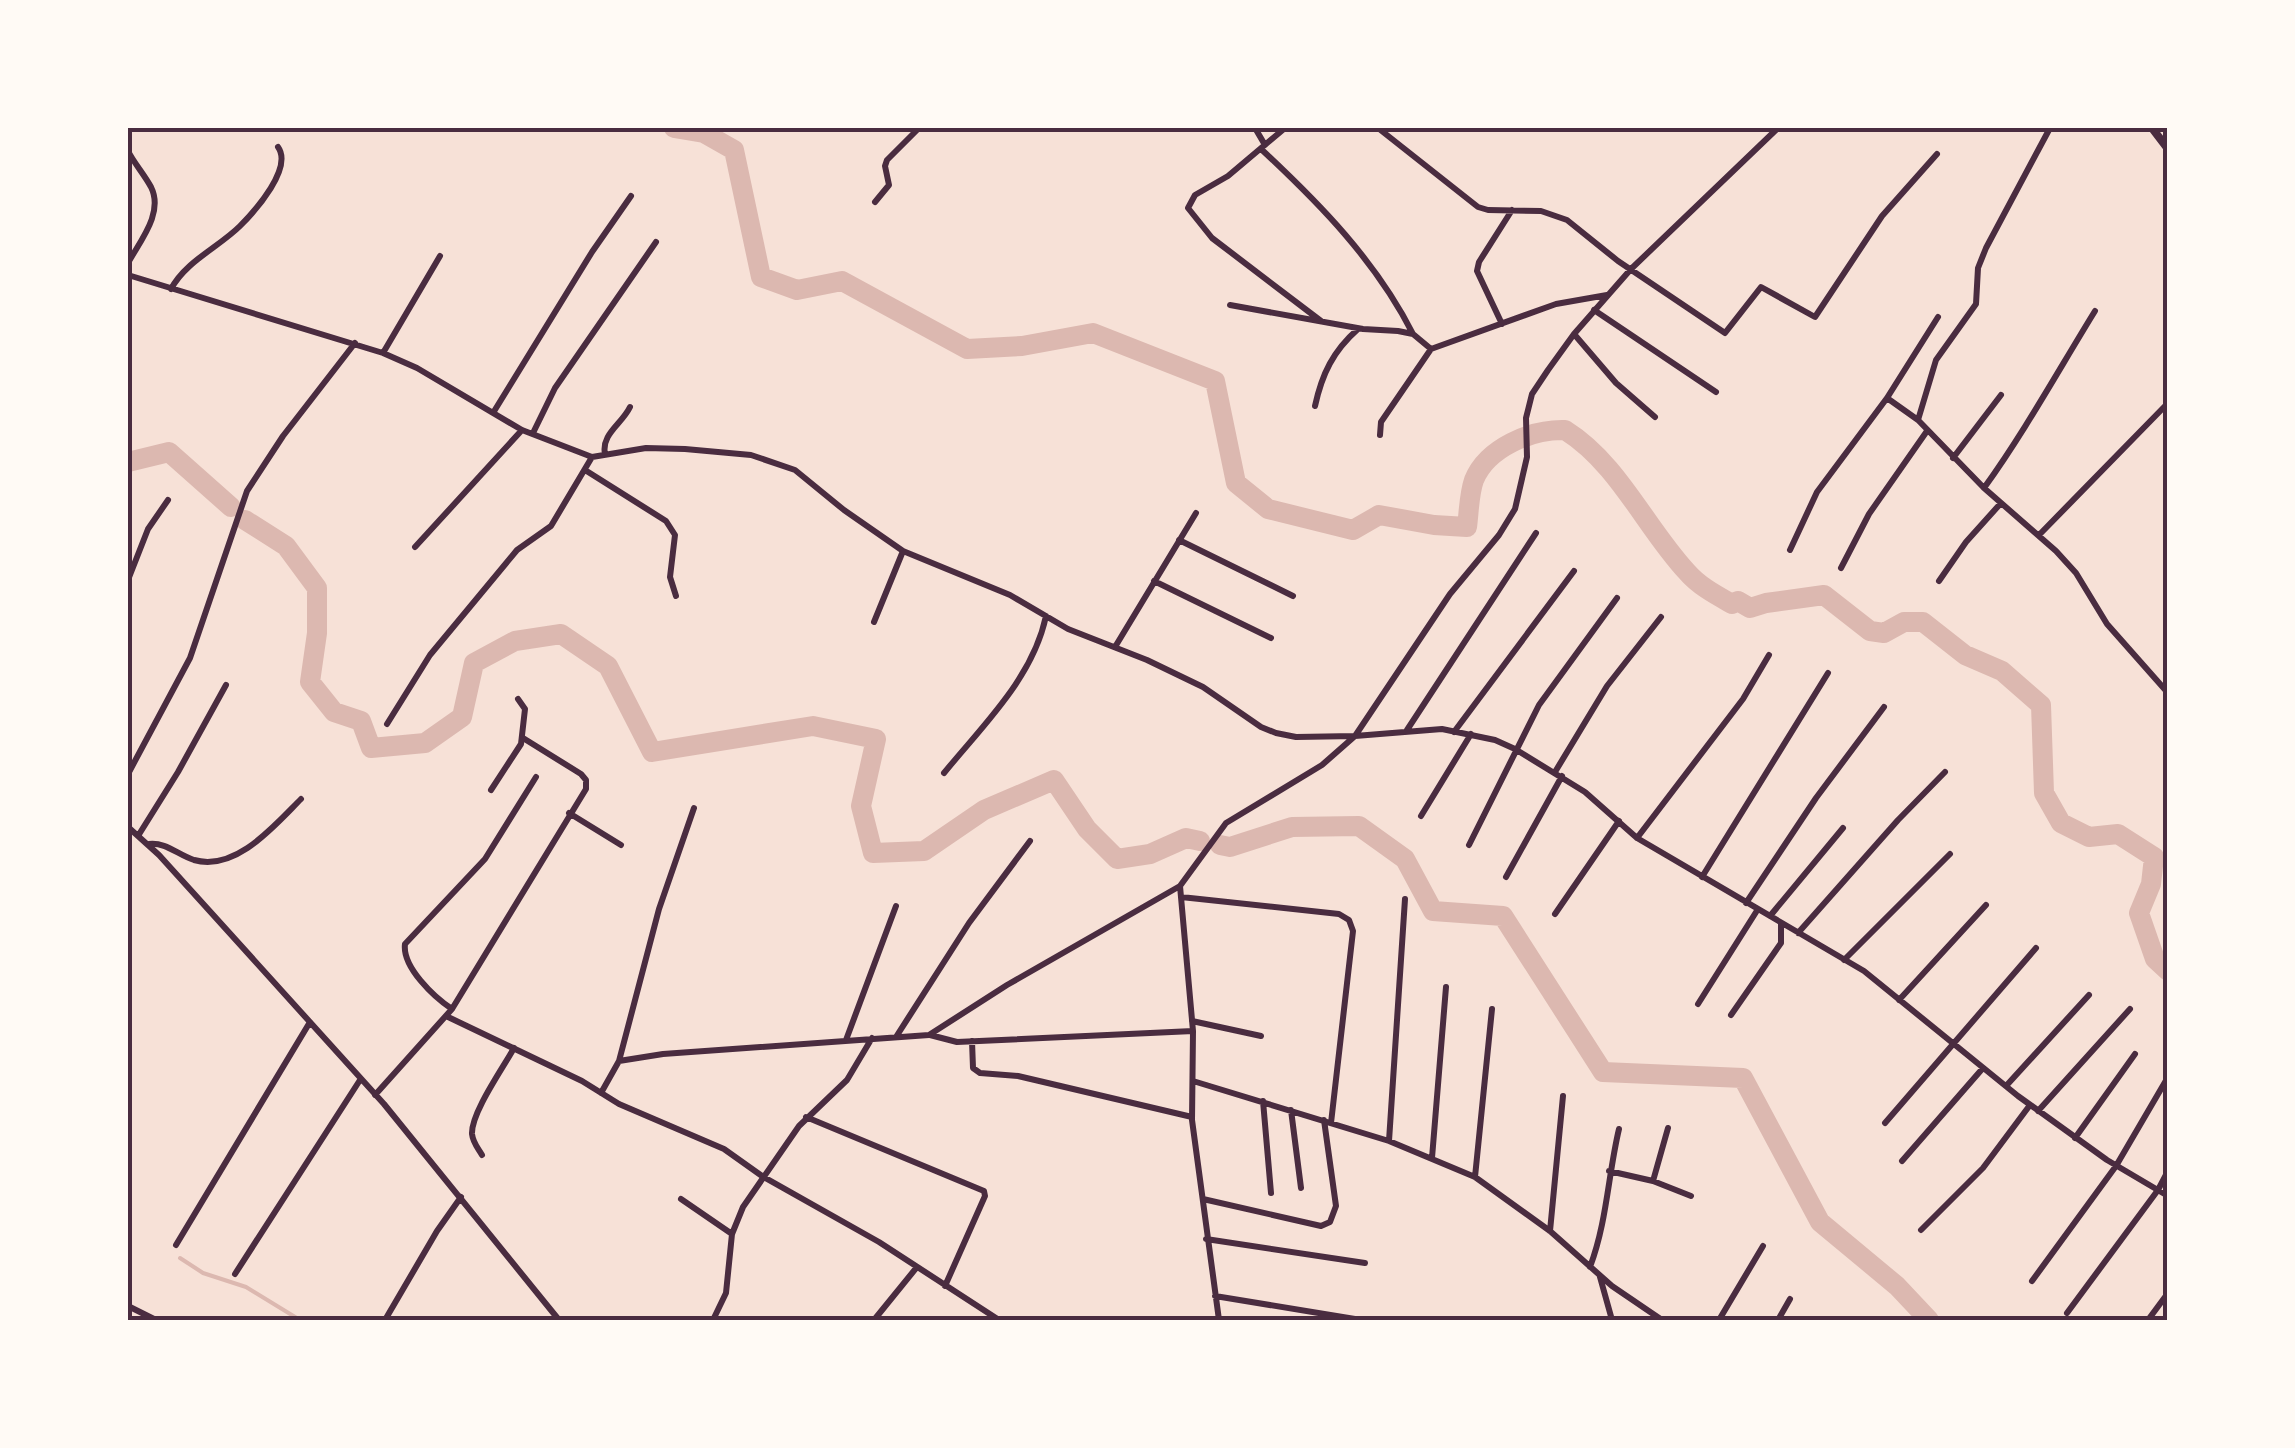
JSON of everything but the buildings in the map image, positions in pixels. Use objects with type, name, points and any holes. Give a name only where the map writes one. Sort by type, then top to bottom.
[{"type":"street","points":[[875,202],[889,185],[887,160],[919,128]]},
{"type":"street","points":[[1255,128],[1263,147],[1345,232],[1391,295],[1412,334],[1432,349]]},
{"type":"street","points":[[1285,128],[1228,176],[1195,195],[1188,208],[1212,238],[1321,321]]},
{"type":"street","points":[[1378,128],[1478,207],[1540,211],[1567,220],[1631,270],[1724,333],[1762,288],[1816,317],[1882,216],[1938,154]]},
{"type":"street","points":[[929,1035],[1180,886],[1226,823],[1322,765],[1355,736],[1450,594],[1499,535],[1515,509],[1527,458],[1526,418],[1532,394],[1608,294],[1778,128]]},
{"type":"street","points":[[1918,420],[1936,360],[1976,304],[1978,268],[1986,248],[2050,128]]},
{"type":"street","points":[[2152,128],[2168,149]]},
{"type":"street","points":[[171,289],[216,242],[244,223],[276,180],[283,162],[278,147]]},
{"type":"street","points":[[128,152],[155,200],[148,227],[128,263]]},
{"type":"street","points":[[494,413],[592,252],[631,196]]},
{"type":"street","points":[[1502,324],[1477,271],[1512,209]]},
{"type":"street","points":[[533,433],[555,388],[656,242]]},
{"type":"street","points":[[383,353],[440,256]]},
{"type":"street","points":[[128,275],[383,353],[417,368],[522,430],[592,456],[646,448],[734,452],[796,470],[903,551],[1010,595],[1068,629],[1203,688],[1276,732],[1296,737],[1407,730],[1454,732],[1515,749],[1558,774],[1638,838],[1864,971],[2038,1111],[2116,1166],[2168,1196]]},
{"type":"street","points":[[1380,435],[1381,422],[1432,349],[1556,304],[1608,294]]},
{"type":"street","points":[[1230,305],[1412,334]]},
{"type":"street","points":[[1594,310],[1716,392]]},
{"type":"street","points":[[1984,488],[2024,432],[2095,312]]},
{"type":"street","points":[[1790,550],[1817,492],[1887,398],[1938,317]]},
{"type":"street","points":[[1316,406],[1331,360],[1359,328]]},
{"type":"street","points":[[1574,334],[1616,383],[1655,417]]},
{"type":"street","points":[[128,774],[190,658],[247,490],[355,343]]},
{"type":"street","points":[[1952,458],[2001,396]]},
{"type":"street","points":[[1887,398],[1918,420],[1984,488],[2040,534],[2076,573],[2107,624],[2168,693]]},
{"type":"street","points":[[2040,534],[2168,403]]},
{"type":"street","points":[[605,454],[603,445],[608,434],[630,407]]},
{"type":"street","points":[[415,548],[522,430]]},
{"type":"street","points":[[1841,568],[1869,514],[1927,431]]},
{"type":"street","points":[[387,724],[418,670],[518,550],[551,526],[592,456]]},
{"type":"street","points":[[585,470],[666,521],[675,535],[670,577],[676,596]]},
{"type":"street","points":[[128,580],[148,529],[168,500]]},
{"type":"street","points":[[1939,581],[1966,542],[2001,503]]},
{"type":"street","points":[[1115,647],[1196,513]]},
{"type":"street","points":[[1407,730],[1536,533]]},
{"type":"street","points":[[1179,540],[1294,596]]},
{"type":"street","points":[[874,622],[903,551]]},
{"type":"street","points":[[1454,732],[1574,570]]},
{"type":"street","points":[[1154,581],[1271,638]]},
{"type":"street","points":[[1469,845],[1515,749],[1550,690],[1617,598]]},
{"type":"street","points":[[944,772],[1028,665],[1042,636],[1046,616]]},
{"type":"street","points":[[1506,877],[1607,686],[1661,617]]},
{"type":"street","points":[[1638,838],[1744,699],[1769,655]]},
{"type":"street","points":[[1702,877],[1828,673]]},
{"type":"street","points":[[138,836],[226,685]]},
{"type":"street","points":[[490,790],[522,738],[525,708],[518,699]]},
{"type":"street","points":[[1746,902],[1884,706]]},
{"type":"street","points":[[1422,816],[1471,734]]},
{"type":"street","points":[[375,1095],[452,1009],[586,789],[586,780],[522,738]]},
{"type":"street","points":[[1798,933],[1945,772]]},
{"type":"street","points":[[452,1009],[408,962],[404,944],[485,859],[536,777]]},
{"type":"street","points":[[148,844],[164,845],[197,861],[220,862],[272,828],[301,798]]},
{"type":"street","points":[[601,1093],[619,1061],[659,909],[694,808]]},
{"type":"street","points":[[570,813],[621,845]]},
{"type":"street","points":[[1555,914],[1618,822]]},
{"type":"street","points":[[128,827],[148,844],[384,1104],[559,1320]]},
{"type":"street","points":[[1770,916],[1843,828]]},
{"type":"street","points":[[895,1038],[970,923],[1030,841]]},
{"type":"street","points":[[1844,960],[1950,854]]},
{"type":"street","points":[[1180,886],[1193,1026],[1192,1117],[1219,1320]]},
{"type":"street","points":[[1181,897],[1339,914],[1349,920],[1354,930],[1327,1121],[1336,1206],[1330,1222],[1321,1226],[1204,1199]]},
{"type":"street","points":[[1389,1142],[1405,899]]},
{"type":"street","points":[[1899,1000],[1986,905]]},
{"type":"street","points":[[846,1040],[896,906]]},
{"type":"street","points":[[1698,1004],[1758,909]]},
{"type":"street","points":[[1731,1014],[1780,943],[1781,923]]},
{"type":"street","points":[[1885,1123],[2036,948]]},
{"type":"street","points":[[1432,1158],[1446,987]]},
{"type":"street","points":[[2006,1086],[2089,995]]},
{"type":"street","points":[[1475,1177],[1492,1009]]},
{"type":"street","points":[[2038,1111],[2130,1009]]},
{"type":"street","points":[[446,1016],[724,1150],[999,1320]]},
{"type":"street","points":[[176,1245],[310,1022]]},
{"type":"street","points":[[619,1061],[664,1054],[929,1035],[972,1042],[1193,1026],[1260,1036]]},
{"type":"street","points":[[713,1320],[729,1280],[732,1234],[762,1176],[806,1117],[847,1080],[872,1038]]},
{"type":"street","points":[[972,1042],[973,1068],[980,1074],[1018,1076],[1192,1117]]},
{"type":"street","points":[[482,1155],[472,1140],[476,1114],[514,1048]]},
{"type":"street","points":[[2075,1138],[2135,1054]]},
{"type":"street","points":[[1902,1161],[1983,1068]]},
{"type":"street","points":[[2032,1281],[2116,1166],[2168,1077]]},
{"type":"street","points":[[235,1274],[360,1080]]},
{"type":"street","points":[[1192,1081],[1389,1142],[1475,1177],[1662,1320]]},
{"type":"street","points":[[1550,1231],[1564,1096]]},
{"type":"street","points":[[1262,1101],[1271,1193]]},
{"type":"street","points":[[1921,1230],[1983,1168],[2030,1105]]},
{"type":"street","points":[[1291,1110],[1301,1188]]},
{"type":"street","points":[[806,1117],[984,1192],[986,1196],[945,1286]]},
{"type":"street","points":[[1652,1181],[1668,1128]]},
{"type":"street","points":[[1590,1267],[1604,1222],[1609,1171],[1619,1129]]},
{"type":"street","points":[[1609,1171],[1691,1196]]},
{"type":"street","points":[[2067,1313],[2168,1172]]},
{"type":"street","points":[[385,1320],[436,1231],[461,1197]]},
{"type":"street","points":[[680,1199],[732,1234]]},
{"type":"street","points":[[1206,1239],[1365,1263]]},
{"type":"street","points":[[1719,1320],[1764,1246]]},
{"type":"street","points":[[874,1320],[917,1267]]},
{"type":"street","points":[[1600,1276],[1612,1320]]},
{"type":"street","points":[[2148,1320],[2168,1293]]},
{"type":"street","points":[[1215,1296],[1361,1320]]},
{"type":"street","points":[[1778,1320],[1790,1299]]},
{"type":"street","points":[[128,1306],[156,1320]]},
{"type":"waterway","points":[[674,128],[704,133],[734,150],[761,277],[797,290],[842,281],[967,349],[1022,346],[1093,333],[1215,381],[1236,483],[1268,509],[1353,530],[1379,515],[1467,527],[1474,480],[1489,459],[1525,437],[1565,430],[1601,460],[1692,577],[1732,604],[1738,601],[1750,608],[1824,595],[1870,631],[1884,633],[1904,622],[1923,622],[1965,655],[2002,671],[2041,705],[2044,793],[2061,823],[2089,837],[2118,834],[2154,857],[2151,884],[2139,913],[2155,959],[2168,971]]},
{"type":"waterway","points":[[128,462],[169,452],[231,507]]},
{"type":"waterway","points":[[245,520],[286,546],[317,588],[317,633],[310,682],[334,712],[361,721],[371,748],[425,743],[462,717],[474,663],[515,641],[561,634],[608,666],[652,752],[813,726],[876,739],[861,806],[873,853],[924,851],[984,810],[1054,780],[1087,829],[1117,859],[1150,854],[1186,838],[1200,841]]},
{"type":"waterway","points":[[1220,845],[1230,847],[1292,827],[1359,826],[1405,859],[1433,911],[1503,916],[1603,1072],[1743,1078],[1820,1222],[1897,1286],[1929,1320]]},
{"type":"waterway","points":[[180,1258],[203,1273],[246,1287],[300,1320]]}]
